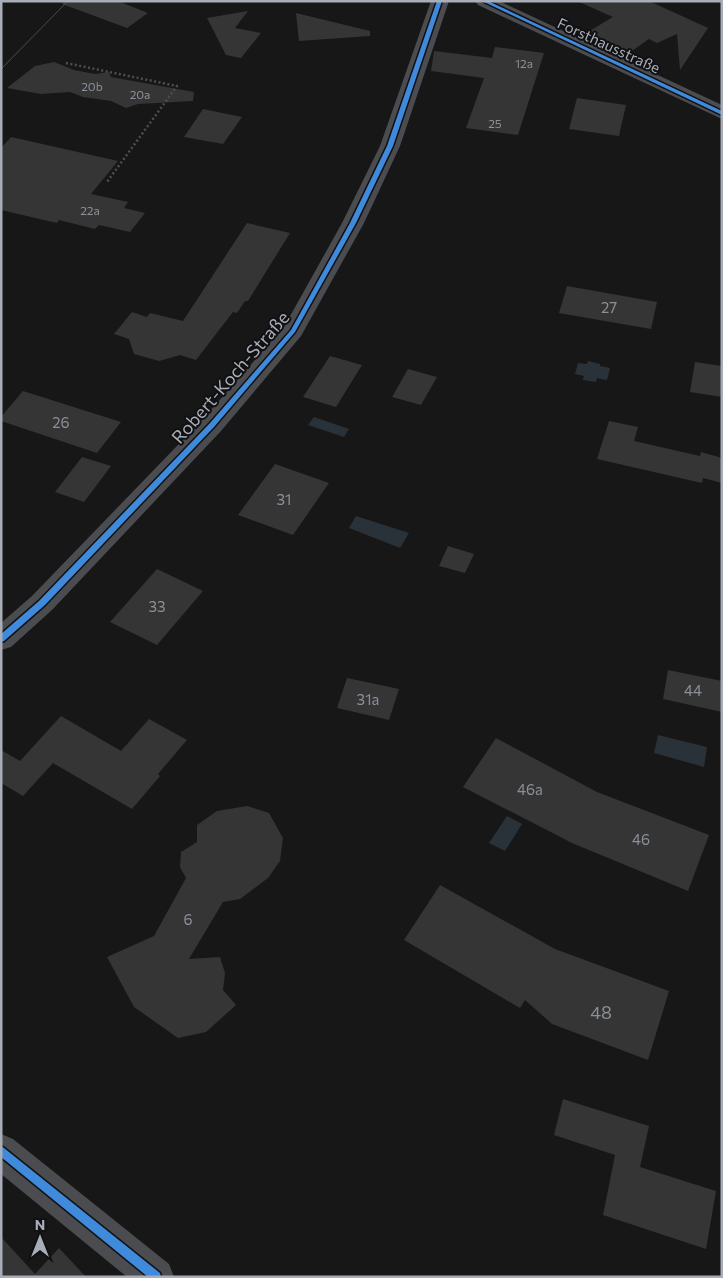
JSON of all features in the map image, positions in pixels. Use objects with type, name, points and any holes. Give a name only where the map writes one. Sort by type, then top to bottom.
[{"type":"street","name":"Robert-Koch-Straße","points":[[1,639],[42,603],[212,426],[293,331],[353,223],[390,146],[440,1]]},
{"type":"street","name":"Forsthausstraße","points":[[484,1],[722,113]]},
{"type":"street","points":[[1,1151],[156,1277]]},
{"type":"path","points":[[66,63],[177,86],[107,182]]},
{"type":"shaded area","points":[[588,361],[610,368],[607,380],[597,378],[596,382],[583,380],[584,376],[575,374],[578,363],[587,364]]},
{"type":"shaded area","points":[[314,417],[349,429],[344,437],[308,425]]},
{"type":"shaded area","points":[[356,516],[409,533],[400,548],[349,528]]},
{"type":"shaded area","points":[[658,735],[707,747],[704,767],[654,753]]},
{"type":"shaded area","points":[[507,816],[522,824],[505,851],[489,843]]},
{"type":"building","points":[[63,1],[118,1],[148,13],[127,28],[62,4]]},
{"type":"building","points":[[577,1],[649,1],[708,28],[680,70],[677,34],[657,43],[649,39],[629,53],[586,33],[613,17]]},
{"type":"building","points":[[248,11],[235,28],[261,33],[241,58],[226,55],[207,18]]},
{"type":"building","points":[[296,13],[370,31],[370,36],[299,41]]},
{"type":"building","points":[[495,47],[544,53],[518,135],[466,128],[484,78],[431,71],[434,51],[492,58]]},
{"type":"building","points":[[54,62],[74,70],[95,74],[109,72],[111,77],[194,92],[193,101],[138,104],[126,108],[111,101],[83,97],[70,92],[41,94],[7,88],[35,66]]},
{"type":"building","points":[[577,98],[626,105],[619,136],[569,129]]},
{"type":"building","points":[[203,109],[242,117],[223,144],[184,137]]},
{"type":"building","points":[[11,137],[118,161],[91,194],[128,202],[124,208],[145,213],[130,232],[99,225],[95,229],[59,220],[57,223],[1,210],[1,148]]},
{"type":"building","points":[[247,223],[290,233],[248,301],[245,301],[237,313],[233,312],[196,360],[180,355],[159,361],[134,354],[129,339],[114,334],[132,312],[147,317],[150,313],[183,321]]},
{"type":"building","points":[[567,286],[657,302],[651,329],[559,313]]},
{"type":"building","points":[[330,356],[362,365],[336,407],[303,397]]},
{"type":"building","points":[[695,362],[722,366],[722,397],[690,392]]},
{"type":"building","points":[[408,369],[437,377],[421,405],[392,397]]},
{"type":"building","points":[[23,391],[121,422],[97,453],[1,421],[1,417]]},
{"type":"building","points":[[609,421],[638,427],[634,441],[700,456],[701,452],[722,458],[722,483],[703,478],[702,483],[597,459]]},
{"type":"building","points":[[82,457],[111,466],[84,502],[55,492]]},
{"type":"building","points":[[275,464],[329,483],[293,535],[238,515]]},
{"type":"building","points":[[448,546],[474,554],[465,573],[439,566]]},
{"type":"building","points":[[157,569],[203,591],[157,645],[110,622]]},
{"type":"building","points":[[668,670],[722,681],[722,712],[663,699]]},
{"type":"building","points":[[347,678],[399,689],[389,720],[337,708]]},
{"type":"building","points":[[61,716],[121,751],[149,719],[187,740],[132,809],[53,763],[23,796],[1,783],[1,750],[20,761]]},
{"type":"building","points":[[496,738],[597,792],[709,835],[688,891],[572,843],[463,787]]},
{"type":"building","points":[[247,806],[269,813],[283,838],[280,861],[268,878],[240,899],[223,902],[189,959],[220,957],[225,973],[223,990],[236,1005],[206,1032],[178,1038],[134,1007],[107,957],[154,936],[186,878],[180,867],[181,852],[197,842],[197,825],[217,811]]},
{"type":"building","points":[[440,885],[555,949],[669,991],[648,1060],[552,1024],[525,1000],[520,1008],[404,940]]},
{"type":"building","points":[[563,1099],[649,1126],[640,1167],[716,1191],[706,1249],[603,1215],[615,1155],[554,1135]]},
{"type":"building","points":[[1,1237],[35,1274],[59,1248],[86,1277],[1,1277]]},
{"type":"tram line","points":[[1,69],[68,1]]},
{"type":"cycle path","points":[[1,639],[42,603],[212,425],[293,331],[353,223],[390,146],[440,1]]},
{"type":"cycle path","points":[[484,1],[722,113]]},
{"type":"cycle path","points":[[1,1151],[156,1277]]}]
